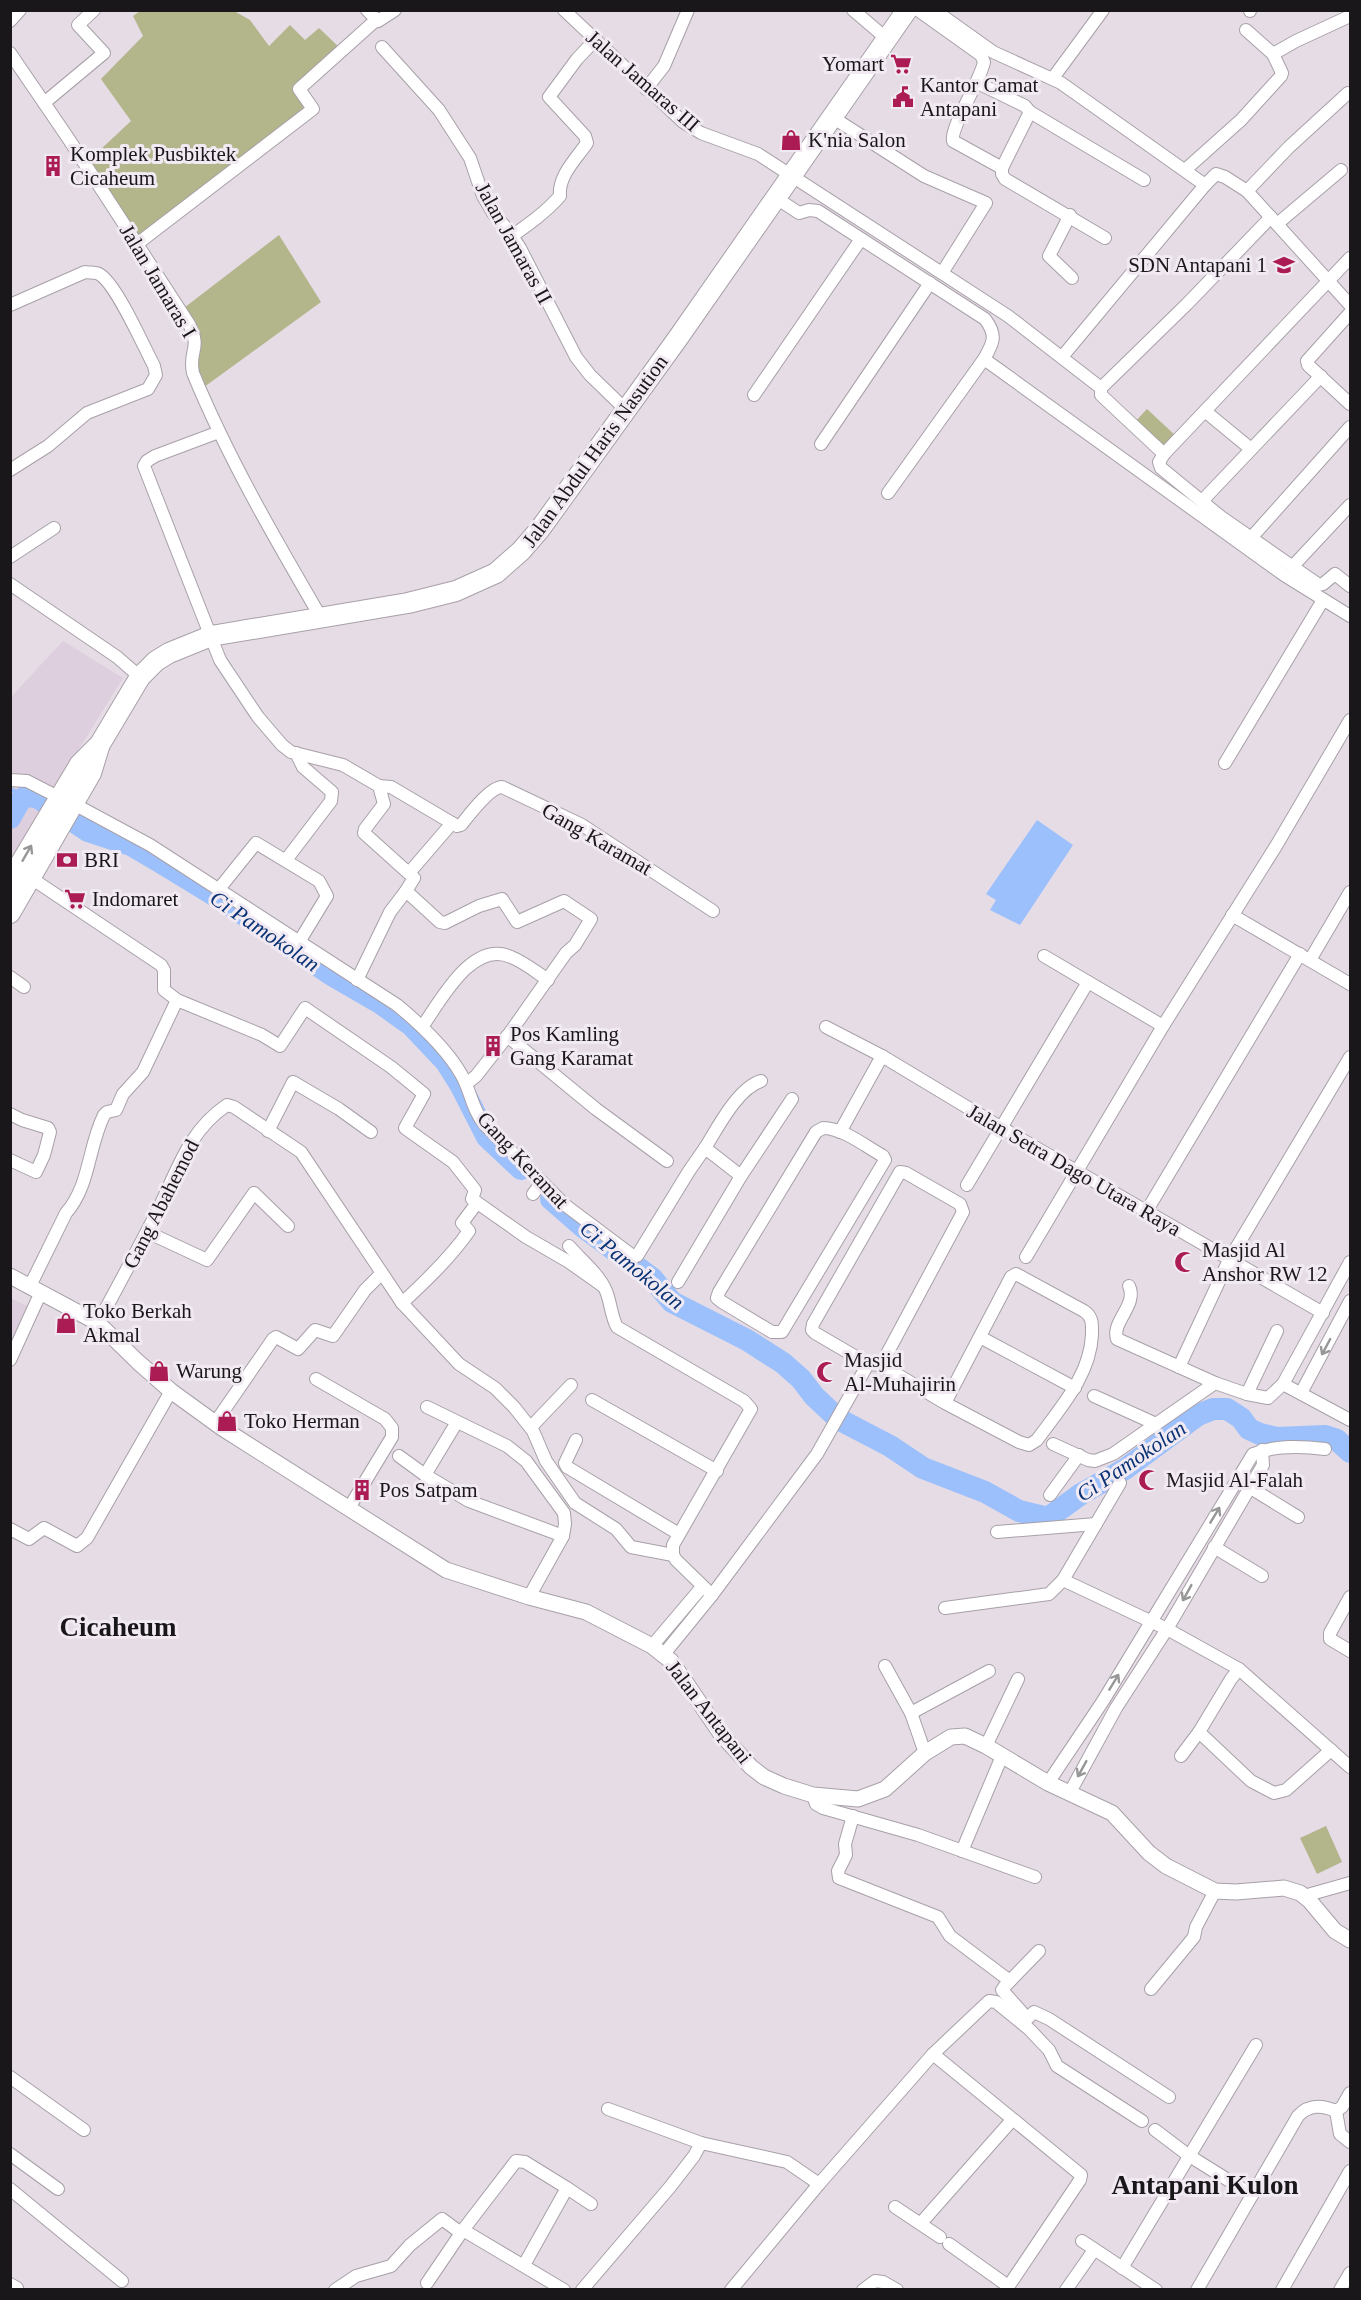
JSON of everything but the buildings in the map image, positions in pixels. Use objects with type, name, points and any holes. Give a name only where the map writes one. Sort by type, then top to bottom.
[{"type":"highway","name":"Jalan Abdul Haris Nasution","points":[[51,828],[65,803],[91,772],[100,744],[140,677],[156,661],[170,652],[211,636],[320,616],[427,600],[456,591],[496,573],[521,551],[540,529],[907,10]]},
{"type":"highway","points":[[10,913],[31,878],[51,828]]},
{"type":"highway","points":[[10,882],[51,828]]},
{"type":"street","points":[[10,21],[21,10]]},
{"type":"street","points":[[44,103],[104,53],[78,26],[94,10]]},
{"type":"street","points":[[137,244],[313,109],[299,89],[372,15],[381,21],[395,10]]},
{"type":"street","name":"Jalan Jamaras III","points":[[564,10],[683,122],[701,133],[740,149],[754,152],[1008,316],[1101,388],[1101,395],[1164,454]]},
{"type":"street","points":[[646,89],[664,66],[688,10]]},
{"type":"street","points":[[853,10],[887,39]]},
{"type":"street","points":[[918,10],[981,55],[984,62],[978,83],[954,130],[953,141],[1002,168]]},
{"type":"street","points":[[934,10],[993,52],[1053,78],[1205,185]]},
{"type":"street","points":[[1053,78],[1103,10]]},
{"type":"street","points":[[1273,54],[1350,16]]},
{"type":"street","points":[[1185,170],[1241,120],[1281,76],[1282,73],[1273,54],[1246,30]]},
{"type":"street","points":[[512,236],[544,212],[560,196],[559,188],[562,180],[587,143],[585,136],[549,97],[596,39]]},
{"type":"street","name":"Jalan Jamaras II","points":[[382,47],[439,110],[470,158],[483,196],[493,213],[512,236],[576,357],[590,375],[625,409]]},
{"type":"street","name":"Jalan Jamaras I","points":[[10,53],[162,280],[195,337],[196,344],[190,363],[193,374],[219,432],[278,544],[320,616]]},
{"type":"street","points":[[978,83],[1025,106],[1030,112],[1144,180]]},
{"type":"street","points":[[1247,191],[1289,147],[1348,93],[1350,94]]},
{"type":"street","points":[[1030,112],[1002,168],[1002,174],[1005,179],[1070,215],[1105,238]]},
{"type":"street","points":[[832,117],[924,176],[986,203],[942,273]]},
{"type":"street","points":[[1101,388],[1274,220],[1341,170]]},
{"type":"street","points":[[1062,357],[1216,174],[1221,174],[1247,191],[1350,305]]},
{"type":"street","points":[[776,198],[799,213],[809,210],[818,211],[985,319],[993,330],[992,345],[984,359],[888,493]]},
{"type":"street","points":[[1070,215],[1049,256],[1072,278]]},
{"type":"street","points":[[754,395],[861,239]]},
{"type":"street","points":[[1349,582],[1335,574],[1319,585],[1202,501],[1161,468],[1159,462],[1164,454],[1350,258]]},
{"type":"street","points":[[10,305],[85,272],[98,274],[108,282],[125,310],[156,375],[148,389],[87,413],[48,446],[10,470]]},
{"type":"street","points":[[821,444],[930,283]]},
{"type":"street","points":[[1350,313],[1309,356],[1308,365],[1350,404]]},
{"type":"street","points":[[984,359],[1154,482],[1323,600],[1350,616]]},
{"type":"street","points":[[1202,501],[1321,376]]},
{"type":"street","points":[[1206,412],[1251,449]]},
{"type":"street","points":[[1251,538],[1350,427]]},
{"type":"street","points":[[219,432],[155,456],[144,466],[219,660],[258,717],[282,745],[296,753],[343,765],[379,786],[391,787],[452,823],[409,873]]},
{"type":"street","points":[[1293,566],[1350,505]]},
{"type":"street","points":[[10,556],[54,528]]},
{"type":"street","points":[[10,584],[117,657],[140,677]]},
{"type":"street","points":[[1225,763],[1323,600]]},
{"type":"street","points":[[1026,1257],[1163,1026],[1276,846],[1350,720]]},
{"type":"street","points":[[286,860],[332,796],[332,792],[303,767],[296,753]]},
{"type":"street","points":[[10,780],[27,781],[65,803]]},
{"type":"street","points":[[357,980],[390,912],[414,879],[364,833],[365,828],[384,804],[379,786]]},
{"type":"street","name":"Gang Karamat","points":[[452,823],[461,825],[494,789],[502,788],[582,825],[713,911]]},
{"type":"street","name":"Gang Keramat","points":[[65,803],[150,845],[397,1005],[422,1027],[460,1071],[478,1117],[537,1188],[633,1256],[637,1256],[705,1148]]},
{"type":"street","points":[[219,890],[254,844],[258,844],[319,881],[327,896],[299,942]]},
{"type":"street","points":[[31,878],[161,965],[164,970],[164,990],[177,1000],[262,1035],[280,1046],[305,1008],[347,1035],[424,1094],[405,1128],[453,1162],[475,1190],[471,1199],[603,1286]]},
{"type":"street","points":[[406,891],[440,922],[445,923],[479,906],[502,899],[517,922],[564,901],[591,919],[575,945],[566,953],[507,1036],[476,1076],[466,1084]]},
{"type":"street","points":[[1146,1212],[1305,957],[1350,892]]},
{"type":"street","points":[[1233,915],[1350,984]]},
{"type":"street","points":[[422,1027],[464,970],[485,956],[501,954],[511,956],[548,980]]},
{"type":"street","points":[[1044,956],[1163,1026]]},
{"type":"street","points":[[10,976],[24,987]]},
{"type":"street","points":[[967,1185],[1088,982]]},
{"type":"street","points":[[10,1360],[66,1213],[73,1206],[90,1162],[92,1147],[104,1115],[116,1110],[123,1094],[143,1072],[177,1000]]},
{"type":"street","name":"Jalan Setra Dago Utara Raya","points":[[826,1027],[882,1056],[1228,1260],[1323,1313]]},
{"type":"street","points":[[507,1036],[596,1109],[667,1161]]},
{"type":"street","points":[[840,1132],[882,1056]]},
{"type":"street","points":[[1179,1367],[1228,1260],[1345,1078],[1350,1057]]},
{"type":"street","points":[[741,1176],[705,1148],[738,1099],[749,1086],[761,1081]]},
{"type":"street","points":[[371,1132],[339,1108],[294,1082],[268,1131],[301,1152],[402,1303],[445,1351],[459,1364],[503,1395],[531,1427],[546,1461],[575,1503],[616,1529],[631,1547],[673,1556],[707,1592]]},
{"type":"street","points":[[678,1282],[741,1176],[792,1099]]},
{"type":"street","name":"Gang Abahemod","points":[[98,1323],[147,1232],[190,1142],[208,1120],[230,1105],[268,1131]]},
{"type":"street","points":[[10,1114],[50,1130],[47,1146],[36,1172],[10,1160]]},
{"type":"street","points":[[823,1128],[832,1128],[840,1132],[883,1156],[885,1160],[782,1332],[772,1332],[722,1302],[717,1298],[719,1292],[816,1132],[823,1128]]},
{"type":"street","points":[[658,1650],[817,1454],[843,1406],[875,1365],[963,1212],[960,1204],[906,1173],[900,1172],[813,1324],[812,1330],[815,1333],[875,1365],[945,1403],[1019,1442],[1029,1444],[1036,1440],[1075,1388],[1091,1350],[1092,1321],[1090,1315],[1016,1274],[1011,1277],[945,1403]]},
{"type":"street","points":[[147,1232],[207,1260],[254,1193],[288,1226]]},
{"type":"street","points":[[402,1303],[425,1282],[469,1232],[462,1223],[477,1203]]},
{"type":"street","points":[[569,1246],[603,1286],[612,1308],[612,1318],[617,1327],[744,1401],[750,1409],[717,1472],[673,1545],[673,1556]]},
{"type":"street","points":[[1129,1286],[1131,1297],[1116,1331],[1117,1339],[1215,1383],[1267,1399],[1283,1384],[1350,1262]]},
{"type":"street","points":[[215,1423],[273,1339],[276,1337],[298,1349],[315,1330],[332,1337],[365,1290],[381,1274]]},
{"type":"street","name":"Jalan Antapani","points":[[10,1276],[98,1323],[171,1391],[215,1423],[446,1570],[597,1616],[658,1650],[671,1661],[721,1734],[757,1773],[784,1786],[813,1795],[858,1799],[885,1789],[925,1753],[951,1737],[965,1736],[1048,1783],[1112,1813],[1154,1857],[1215,1891],[1236,1892],[1284,1888],[1304,1896]]},
{"type":"street","points":[[1301,1393],[1350,1300]]},
{"type":"street","points":[[1247,1394],[1277,1331]]},
{"type":"street","points":[[980,1337],[1075,1388]]},
{"type":"street","points":[[316,1378],[385,1419],[392,1428],[392,1437],[349,1508]]},
{"type":"street","points":[[1053,1444],[1092,1461],[1113,1454],[1215,1383]]},
{"type":"street","points":[[1283,1384],[1350,1420]]},
{"type":"street","points":[[531,1427],[571,1385]]},
{"type":"street","points":[[10,1529],[29,1539],[44,1527],[77,1545],[81,1544],[87,1538],[171,1391]]},
{"type":"street","points":[[1094,1396],[1156,1424]]},
{"type":"street","points":[[591,1400],[717,1472]]},
{"type":"street","points":[[427,1407],[507,1446],[526,1461],[564,1514],[563,1536],[529,1597]]},
{"type":"street","points":[[425,1475],[457,1422]]},
{"type":"street","points":[[576,1440],[565,1462],[567,1467],[679,1534]]},
{"type":"street","points":[[1048,1783],[1103,1701],[1248,1460],[1253,1454],[1262,1450],[1297,1446],[1325,1449]]},
{"type":"street","points":[[1069,1794],[1116,1708],[1167,1629],[1263,1465],[1262,1450]]},
{"type":"street","points":[[1050,1495],[1078,1455]]},
{"type":"street","points":[[399,1456],[425,1475],[469,1501],[563,1536]]},
{"type":"street","points":[[945,1608],[1044,1596],[1063,1580],[1120,1483]]},
{"type":"street","points":[[1249,1487],[1298,1517]]},
{"type":"street","points":[[997,1532],[1096,1524]]},
{"type":"street","points":[[1214,1546],[1263,1575]]},
{"type":"street","points":[[1063,1580],[1167,1629],[1239,1669],[1350,1767]]},
{"type":"street","points":[[1350,1597],[1330,1634],[1330,1639],[1350,1651]]},
{"type":"street","points":[[885,1666],[911,1713],[925,1753]]},
{"type":"street","points":[[1181,1756],[1239,1669]]},
{"type":"street","points":[[911,1713],[989,1671]]},
{"type":"street","points":[[986,1746],[1018,1679]]},
{"type":"street","points":[[1103,1701],[1116,1708]]},
{"type":"street","points":[[1199,1732],[1251,1780],[1274,1794],[1286,1790],[1331,1750]]},
{"type":"street","points":[[1076,1739],[1094,1748]]},
{"type":"street","points":[[962,1851],[1002,1756]]},
{"type":"street","points":[[813,1795],[819,1807],[853,1815],[1035,1877]]},
{"type":"street","points":[[853,1815],[846,1838],[846,1855],[838,1871],[838,1878],[938,1917],[950,1936],[1006,1985],[1026,2017],[1028,2018],[1034,2012],[1049,2019],[1169,2097]]},
{"type":"street","points":[[1350,1883],[1304,1896],[1335,1931],[1350,1940]]},
{"type":"street","points":[[1151,1989],[1194,1937],[1196,1928],[1215,1891]]},
{"type":"street","points":[[731,2289],[933,2054],[993,2002],[1039,1951]]},
{"type":"street","points":[[993,2002],[1029,2029],[1049,2050],[1057,2066],[1142,2121]]},
{"type":"street","points":[[1122,2268],[1256,2045]]},
{"type":"street","points":[[895,2207],[921,2223],[1007,2288],[1080,2180],[1081,2175],[933,2054]]},
{"type":"street","points":[[12,2082],[84,2130]]},
{"type":"street","points":[[1336,2111],[1342,2107],[1350,2093]]},
{"type":"street","points":[[1197,2289],[1302,2112],[1306,2108],[1316,2106],[1336,2111]]},
{"type":"street","points":[[608,2109],[701,2143],[787,2162],[819,2184]]},
{"type":"street","points":[[1336,2111],[1340,2134],[1350,2142]]},
{"type":"street","points":[[921,2223],[1012,2120]]},
{"type":"street","points":[[1155,2130],[1188,2155],[1252,2194]]},
{"type":"street","points":[[582,2289],[670,2187],[701,2143]]},
{"type":"street","points":[[10,2154],[58,2189]]},
{"type":"street","points":[[427,2283],[462,2231],[516,2161],[525,2162],[591,2204]]},
{"type":"street","points":[[1282,2289],[1350,2171]]},
{"type":"street","points":[[524,2265],[567,2188]]},
{"type":"street","points":[[10,2189],[122,2281]]},
{"type":"street","points":[[335,2289],[356,2276],[392,2266],[410,2245],[442,2219],[564,2289]]},
{"type":"street","points":[[1082,2241],[1156,2289]]},
{"type":"street","points":[[1066,2289],[1095,2250]]},
{"type":"street","points":[[1341,2289],[1350,2273]]},
{"type":"street","points":[[865,2287],[875,2281],[897,2289]]},
{"type":"shaded area","points":[[63,641],[123,678],[39,813],[11,865],[11,697]]},
{"type":"shaded area","points":[[11,1298],[29,1307],[11,1347]]},
{"type":"green space","points":[[140,11],[234,11],[250,20],[269,46],[290,25],[305,40],[319,28],[342,50],[299,89],[313,109],[137,244],[85,164],[131,121],[101,79],[143,36],[133,16]]},
{"type":"green space","points":[[279,235],[321,302],[200,390],[194,353],[180,311]]},
{"type":"green space","points":[[1147,409],[1177,437],[1163,451],[1134,423]]},
{"type":"green space","points":[[1326,1826],[1342,1862],[1317,1874],[1300,1838]]},
{"type":"water","points":[[1037,820],[1073,845],[1020,925],[990,910],[996,900],[986,894]]},
{"type":"waterway","points":[[10,789],[26,796]]},
{"type":"waterway","name":"Ci Pamokolan","points":[[10,818],[19,802],[26,796],[37,797],[88,831],[131,845],[160,862],[224,901],[330,974],[380,1003],[411,1025],[446,1062],[487,1137],[521,1169]]},
{"type":"waterway","name":"Ci Pamokolan","points":[[551,1199],[583,1227],[652,1278],[672,1302],[747,1340],[783,1363],[801,1379],[814,1396],[844,1422],[890,1446],[923,1468],[985,1492],[1019,1511],[1048,1518],[1081,1494],[1125,1469],[1198,1415],[1213,1409],[1227,1409],[1241,1418],[1249,1429],[1260,1434],[1277,1438],[1325,1436],[1337,1440],[1350,1452]]},
{"type":"place","name":"Yomart","points":[[901,64]]},
{"type":"place","name":"Kantor Camat Antapani","points":[[903,97]]},
{"type":"place","name":"K'nia Salon","points":[[791,140]]},
{"type":"place","name":"Komplek Pusbiktek Cicaheum","points":[[53,166]]},
{"type":"place","name":"SDN Antapani 1","points":[[1284,265]]},
{"type":"place","name":"BRI","points":[[67,860]]},
{"type":"place","name":"Indomaret","points":[[75,899]]},
{"type":"place","name":"Pos Kamling Gang Karamat","points":[[493,1046]]},
{"type":"place","name":"Masjid Al Anshor RW 12","points":[[1185,1262]]},
{"type":"place","name":"Toko Berkah Akmal","points":[[66,1323]]},
{"type":"place","name":"Warung","points":[[159,1371]]},
{"type":"place","name":"Masjid Al-Muhajirin","points":[[827,1372]]},
{"type":"place","name":"Toko Herman","points":[[227,1421]]},
{"type":"place","name":"Masjid Al-Falah","points":[[1149,1480]]},
{"type":"place","name":"Pos Satpam","points":[[362,1490]]},
{"type":"district","name":"Cicaheum","points":[[118,1627]]},
{"type":"district","name":"Antapani Kulon","points":[[1205,2185]]}]
